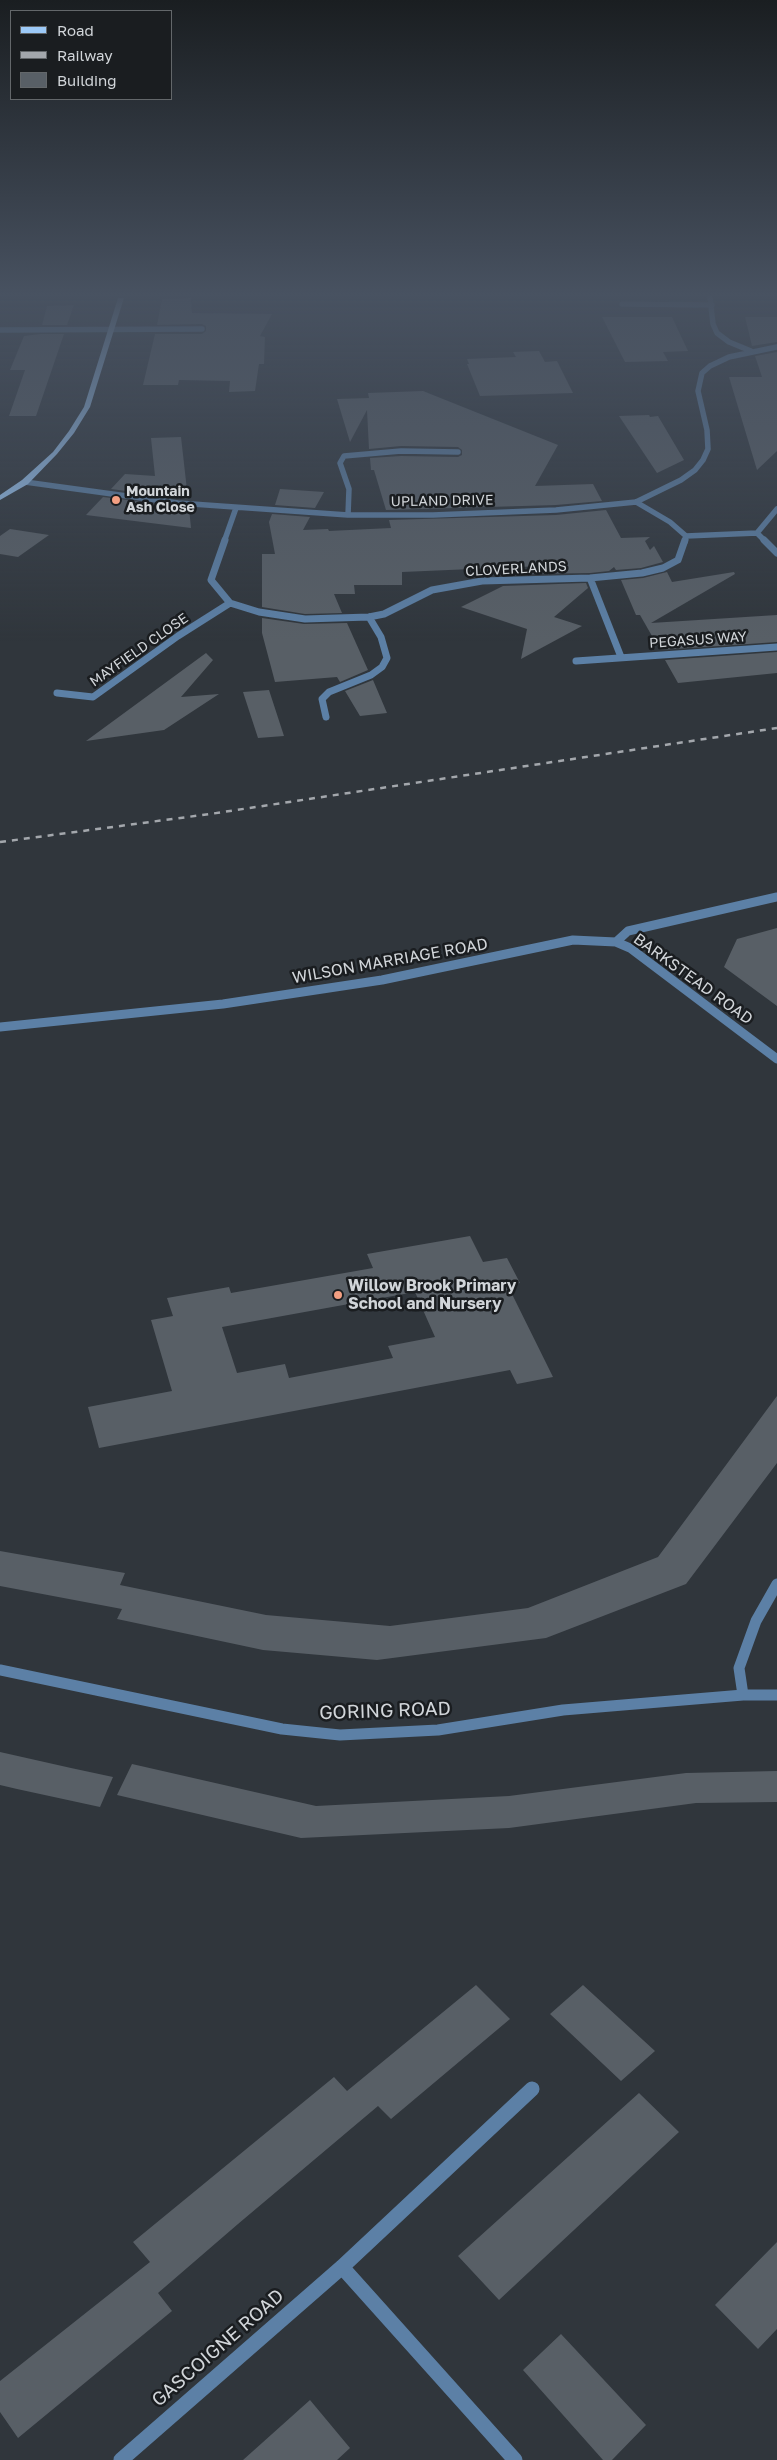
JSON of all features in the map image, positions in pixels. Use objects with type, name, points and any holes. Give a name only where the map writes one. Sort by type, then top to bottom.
[{"type":"main road","points":[[0,498],[25,482],[61,445],[83,413]]},
{"type":"street","name":"UPLAND DRIVE","points":[[25,482],[178,503],[348,515],[433,515],[556,510],[636,502],[663,491],[696,470],[708,448],[707,430],[703,413]]},
{"type":"street","points":[[422,442],[422,451]]},
{"type":"street","points":[[348,515],[349,489],[340,463],[344,456],[361,453],[458,452]]},
{"type":"street","points":[[636,502],[670,522],[686,536],[757,533],[777,553]]},
{"type":"street","points":[[230,603],[211,580],[236,508]]},
{"type":"street","points":[[757,533],[777,509]]},
{"type":"street","name":"CLOVERLANDS","points":[[230,603],[259,612],[305,619],[369,617],[384,614],[432,590],[452,585],[590,578],[642,573],[663,568],[678,560],[684,548],[686,536]]},
{"type":"street","points":[[590,578],[621,658]]},
{"type":"street","name":"MAYFIELD CLOSE","points":[[56,693],[93,697],[178,636],[230,603]]},
{"type":"street","points":[[326,717],[322,699],[329,692],[371,675],[382,667],[388,658],[381,637],[369,617]]},
{"type":"street","name":"PEGASUS WAY","points":[[576,661],[777,647]]},
{"type":"street","points":[[616,942],[628,931],[635,929],[777,897]]},
{"type":"street","name":"WILSON MARRIAGE ROAD","points":[[0,1027],[223,1004],[364,983],[574,940],[616,942]]},
{"type":"street","name":"BARKSTEAD ROAD","points":[[616,942],[630,948],[777,1059]]},
{"type":"street","points":[[743,1695],[739,1668],[756,1621],[777,1584]]},
{"type":"street","name":"GORING ROAD","points":[[0,1670],[282,1730],[340,1736],[438,1730],[563,1710],[743,1695],[777,1695]]},
{"type":"street","name":"GASCOIGNE ROAD","points":[[121,2460],[342,2267],[532,2089]]},
{"type":"street","points":[[342,2267],[515,2460]]},
{"type":"building","points":[[10,413],[37,413],[36,416],[9,416]]},
{"type":"building","points":[[341,413],[366,413],[350,442]]},
{"type":"building","points":[[367,413],[478,413],[558,445],[535,486],[593,484],[602,501],[556,505],[386,510],[374,470],[371,470],[370,458],[401,456],[458,457],[462,455],[462,450],[458,447],[401,446],[369,449]]},
{"type":"building","points":[[740,413],[777,413],[777,451],[757,470]]},
{"type":"building","points":[[649,415],[650,417],[658,416],[684,460],[657,473],[619,416]]},
{"type":"building","points":[[181,437],[188,499],[111,489],[125,474],[155,476],[151,438]]},
{"type":"building","points":[[280,489],[324,492],[315,508],[275,505]]},
{"type":"building","points":[[103,497],[189,508],[191,528],[86,515]]},
{"type":"building","points":[[606,510],[621,538],[650,537],[645,541],[650,550],[654,546],[663,562],[641,568],[616,570],[614,567],[609,571],[590,573],[525,574],[542,566],[402,572],[402,585],[354,585],[355,594],[334,594],[342,613],[305,614],[262,607],[262,554],[275,554],[269,522],[272,514],[310,517],[303,530],[328,529],[329,531],[391,528],[389,520],[556,515]]},
{"type":"building","points":[[10,529],[49,535],[18,557],[0,554],[0,536]]},
{"type":"building","points":[[667,572],[672,582],[734,572],[735,574],[651,623],[777,615],[777,642],[660,650],[640,615],[636,615],[621,580],[643,578]]},
{"type":"building","points":[[586,583],[588,588],[554,617],[582,626],[521,659],[527,629],[461,607],[503,586]]},
{"type":"building","points":[[262,618],[304,624],[347,623],[368,670],[340,682],[337,677],[275,682],[262,633]]},
{"type":"building","points":[[777,652],[777,673],[678,683],[665,660]]},
{"type":"building","points":[[206,653],[213,660],[181,697],[219,694],[164,730],[86,741]]},
{"type":"building","points":[[373,680],[387,713],[360,716],[345,691]]},
{"type":"building","points":[[269,690],[284,736],[258,738],[243,692]]},
{"type":"building","points":[[777,928],[777,1006],[724,967],[737,939]]},
{"type":"building","points":[[470,1236],[483,1262],[507,1258],[520,1283],[508,1286],[553,1377],[517,1384],[510,1370],[99,1448],[88,1407],[172,1391],[151,1320],[173,1316],[167,1298],[229,1287],[231,1293],[373,1268],[367,1254]],"holes":[[[415,1292],[435,1337],[388,1346],[393,1358],[289,1378],[285,1364],[237,1373],[222,1327]]]},
{"type":"building","points":[[777,1396],[777,1463],[686,1584],[546,1638],[377,1660],[263,1650],[117,1619],[122,1609],[0,1586],[0,1551],[125,1573],[120,1585],[266,1615],[390,1626],[528,1608],[658,1557]]},
{"type":"building","points":[[0,1752],[113,1777],[100,1807],[17,1789],[0,1785]]},
{"type":"building","points":[[132,1764],[316,1806],[509,1796],[686,1773],[777,1771],[777,1802],[696,1803],[509,1828],[301,1838],[117,1795]]},
{"type":"building","points":[[476,1985],[510,2019],[391,2119],[378,2106],[238,2224],[158,2293],[172,2311],[18,2438],[0,2412],[0,2381],[150,2262],[133,2242],[334,2077],[347,2091]]},
{"type":"building","points":[[583,1985],[655,2051],[621,2081],[550,2014]]},
{"type":"building","points":[[639,2093],[679,2132],[499,2300],[458,2256]]},
{"type":"building","points":[[777,2242],[777,2329],[758,2349],[715,2305]]},
{"type":"building","points":[[561,2334],[646,2425],[612,2460],[603,2460],[523,2370]]},
{"type":"building","points":[[310,2400],[350,2448],[337,2460],[243,2460]]},
{"type":"railway","points":[[0,842],[210,814],[777,728]]},
{"type":"place","name":"Mountain Ash Close","points":[[116,500]]},
{"type":"place","name":"Willow Brook Primary School and Nursery","points":[[338,1295]]}]
